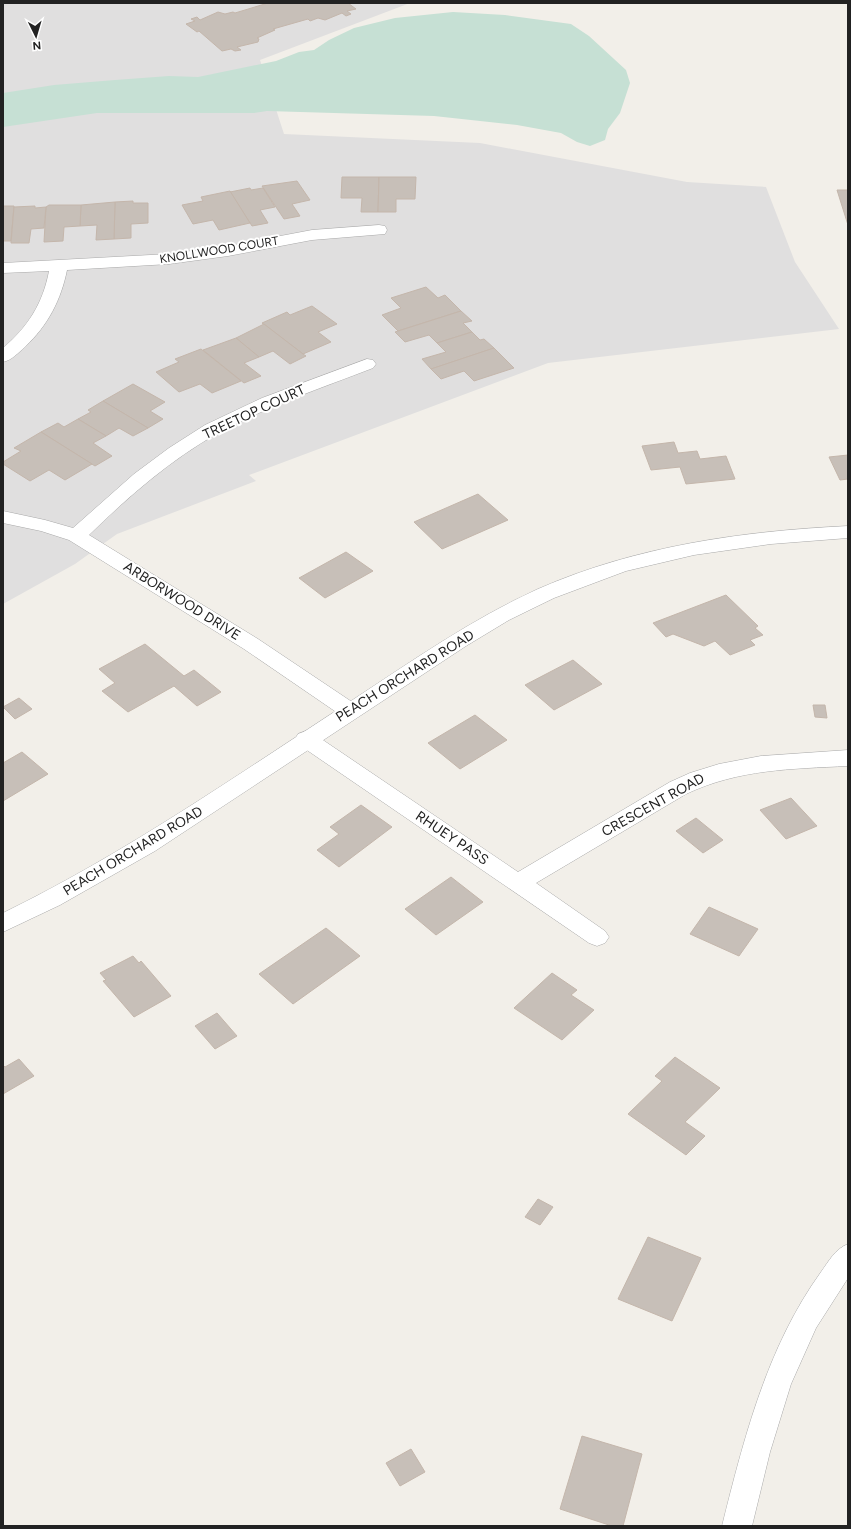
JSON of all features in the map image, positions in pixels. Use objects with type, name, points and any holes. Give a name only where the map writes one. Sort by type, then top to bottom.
[{"type":"street","name":"KNOLLWOOD COURT","points":[[3,268],[169,259],[228,251],[306,236],[379,230]]},
{"type":"street","points":[[3,357],[24,339],[40,320],[53,294],[59,265]]},
{"type":"street","name":"TREETOP COURT","points":[[76,536],[129,487],[174,454],[212,429],[261,406],[367,364]]},
{"type":"street","name":"ARBORWOOD DRIVE","points":[[3,517],[45,526],[76,536],[251,644],[350,711]]},
{"type":"street","name":"PEACH ORCHARD ROAD","points":[[3,924],[83,883],[132,854],[250,779],[306,739],[468,636],[517,607],[573,582],[637,562],[714,545],[756,539],[848,532]]},
{"type":"street","name":"RHUEY PASS","points":[[306,739],[597,937]]},
{"type":"street","name":"CRESCENT ROAD","points":[[518,883],[678,788],[699,778],[722,770],[748,765],[848,758]]},
{"type":"street","points":[[737,1526],[755,1448],[767,1409],[784,1363],[804,1322],[826,1284],[848,1256]]},
{"type":"shaded area","points":[[3,3],[410,3],[260,60],[284,134],[480,143],[687,182],[766,187],[795,262],[839,329],[548,363],[249,475],[256,481],[117,534],[75,564],[3,604]]},
{"type":"green space","points":[[453,12],[505,15],[571,24],[589,36],[626,70],[630,83],[620,113],[608,129],[605,140],[590,146],[577,142],[561,133],[517,125],[434,116],[267,111],[254,113],[97,113],[3,127],[3,93],[54,85],[169,76],[198,77],[276,61],[299,52],[314,50],[329,40],[354,28],[395,18]]},
{"type":"building","points":[[268,3],[348,3],[356,9],[347,11],[351,14],[346,16],[342,13],[325,20],[318,18],[310,21],[308,19],[273,29],[275,30],[257,38],[259,39],[258,42],[237,47],[241,50],[235,51],[231,49],[222,51],[199,31],[197,32],[186,24],[195,21],[191,19],[197,17],[200,20],[218,12],[225,14],[235,13]]},
{"type":"building","points":[[342,177],[379,177],[378,212],[361,212],[362,198],[341,198]]},
{"type":"building","points":[[379,177],[416,177],[415,199],[396,199],[396,212],[378,212]]},
{"type":"building","points":[[297,181],[310,200],[292,204],[300,216],[284,219],[262,186]]},
{"type":"building","points":[[250,188],[251,190],[263,188],[275,207],[260,210],[268,223],[252,226],[230,192]]},
{"type":"building","points":[[837,190],[848,190],[848,225]]},
{"type":"building","points":[[230,191],[250,223],[219,230],[213,220],[193,224],[182,205],[203,201],[201,197]]},
{"type":"building","points":[[133,201],[133,203],[148,203],[148,223],[131,224],[131,238],[114,239],[115,202]]},
{"type":"building","points":[[115,202],[114,239],[96,240],[97,225],[80,226],[81,205]]},
{"type":"building","points":[[49,205],[81,205],[80,226],[64,227],[63,241],[44,242],[46,207]]},
{"type":"building","points":[[3,206],[14,206],[11,241],[3,241]]},
{"type":"building","points":[[35,206],[35,208],[46,207],[44,228],[31,229],[29,243],[11,243],[14,207]]},
{"type":"building","points":[[426,287],[438,298],[445,295],[461,311],[398,331],[382,315],[401,308],[391,298]]},
{"type":"building","points":[[312,306],[337,324],[318,332],[331,342],[303,354],[262,323],[287,312],[290,315]]},
{"type":"building","points":[[461,311],[472,321],[463,323],[472,332],[437,343],[429,335],[405,342],[395,332]]},
{"type":"building","points":[[264,324],[306,356],[290,364],[273,351],[259,357],[236,338]]},
{"type":"building","points":[[472,332],[480,340],[484,339],[494,348],[431,369],[422,359],[446,352],[437,343]]},
{"type":"building","points":[[236,338],[259,357],[244,363],[261,376],[244,383],[203,350]]},
{"type":"building","points":[[494,348],[514,368],[474,381],[464,371],[441,379],[431,369]]},
{"type":"building","points":[[201,349],[241,381],[212,393],[200,384],[179,392],[156,372],[179,362],[175,359]]},
{"type":"building","points":[[133,384],[165,402],[150,411],[163,419],[148,428],[103,401]]},
{"type":"building","points":[[103,401],[148,428],[133,436],[119,428],[106,436],[78,419],[91,412],[88,410]]},
{"type":"building","points":[[78,419],[106,436],[93,443],[112,456],[95,466],[41,432],[58,423],[64,427]]},
{"type":"building","points":[[41,432],[92,464],[65,480],[49,470],[30,481],[3,464],[3,462],[21,451],[14,448]]},
{"type":"building","points":[[674,442],[678,453],[697,451],[700,459],[726,456],[735,479],[686,484],[680,467],[651,470],[642,446]]},
{"type":"building","points":[[848,455],[848,479],[840,480],[829,457]]},
{"type":"building","points":[[478,494],[508,520],[442,549],[414,522]]},
{"type":"building","points":[[346,552],[373,571],[325,598],[299,578]]},
{"type":"building","points":[[726,595],[758,626],[755,628],[763,635],[750,640],[755,645],[730,655],[715,641],[704,646],[673,634],[666,637],[653,623]]},
{"type":"building","points":[[145,644],[184,676],[194,670],[221,692],[197,706],[174,686],[128,712],[102,691],[115,683],[99,669]]},
{"type":"building","points":[[573,660],[602,684],[554,710],[525,685]]},
{"type":"building","points":[[19,698],[32,709],[15,719],[3,707]]},
{"type":"building","points":[[813,705],[825,705],[827,718],[815,717]]},
{"type":"building","points":[[475,715],[507,740],[460,769],[428,743]]},
{"type":"building","points":[[22,752],[48,774],[3,801],[3,763]]},
{"type":"building","points":[[791,798],[817,826],[786,839],[760,810]]},
{"type":"building","points":[[361,805],[392,827],[339,867],[317,850],[339,834],[330,827]]},
{"type":"building","points":[[696,818],[723,840],[703,853],[676,831]]},
{"type":"building","points":[[451,877],[483,902],[436,935],[405,909]]},
{"type":"building","points":[[709,907],[758,929],[739,956],[690,934]]},
{"type":"building","points":[[326,928],[360,956],[293,1004],[259,974]]},
{"type":"building","points":[[133,956],[139,963],[141,961],[171,996],[134,1017],[103,981],[106,980],[100,973]]},
{"type":"building","points":[[552,973],[577,990],[571,995],[594,1010],[562,1040],[514,1008]]},
{"type":"building","points":[[217,1013],[237,1036],[215,1049],[195,1026]]},
{"type":"building","points":[[675,1057],[720,1088],[685,1122],[705,1136],[686,1155],[628,1114],[662,1081],[655,1076]]},
{"type":"building","points":[[19,1059],[34,1076],[3,1094],[3,1065],[5,1067]]},
{"type":"building","points":[[538,1199],[553,1207],[540,1225],[525,1217]]},
{"type":"building","points":[[648,1237],[701,1258],[672,1321],[618,1299]]},
{"type":"building","points":[[582,1436],[642,1454],[623,1526],[612,1526],[560,1509]]},
{"type":"building","points":[[411,1449],[425,1472],[400,1486],[386,1463]]}]
